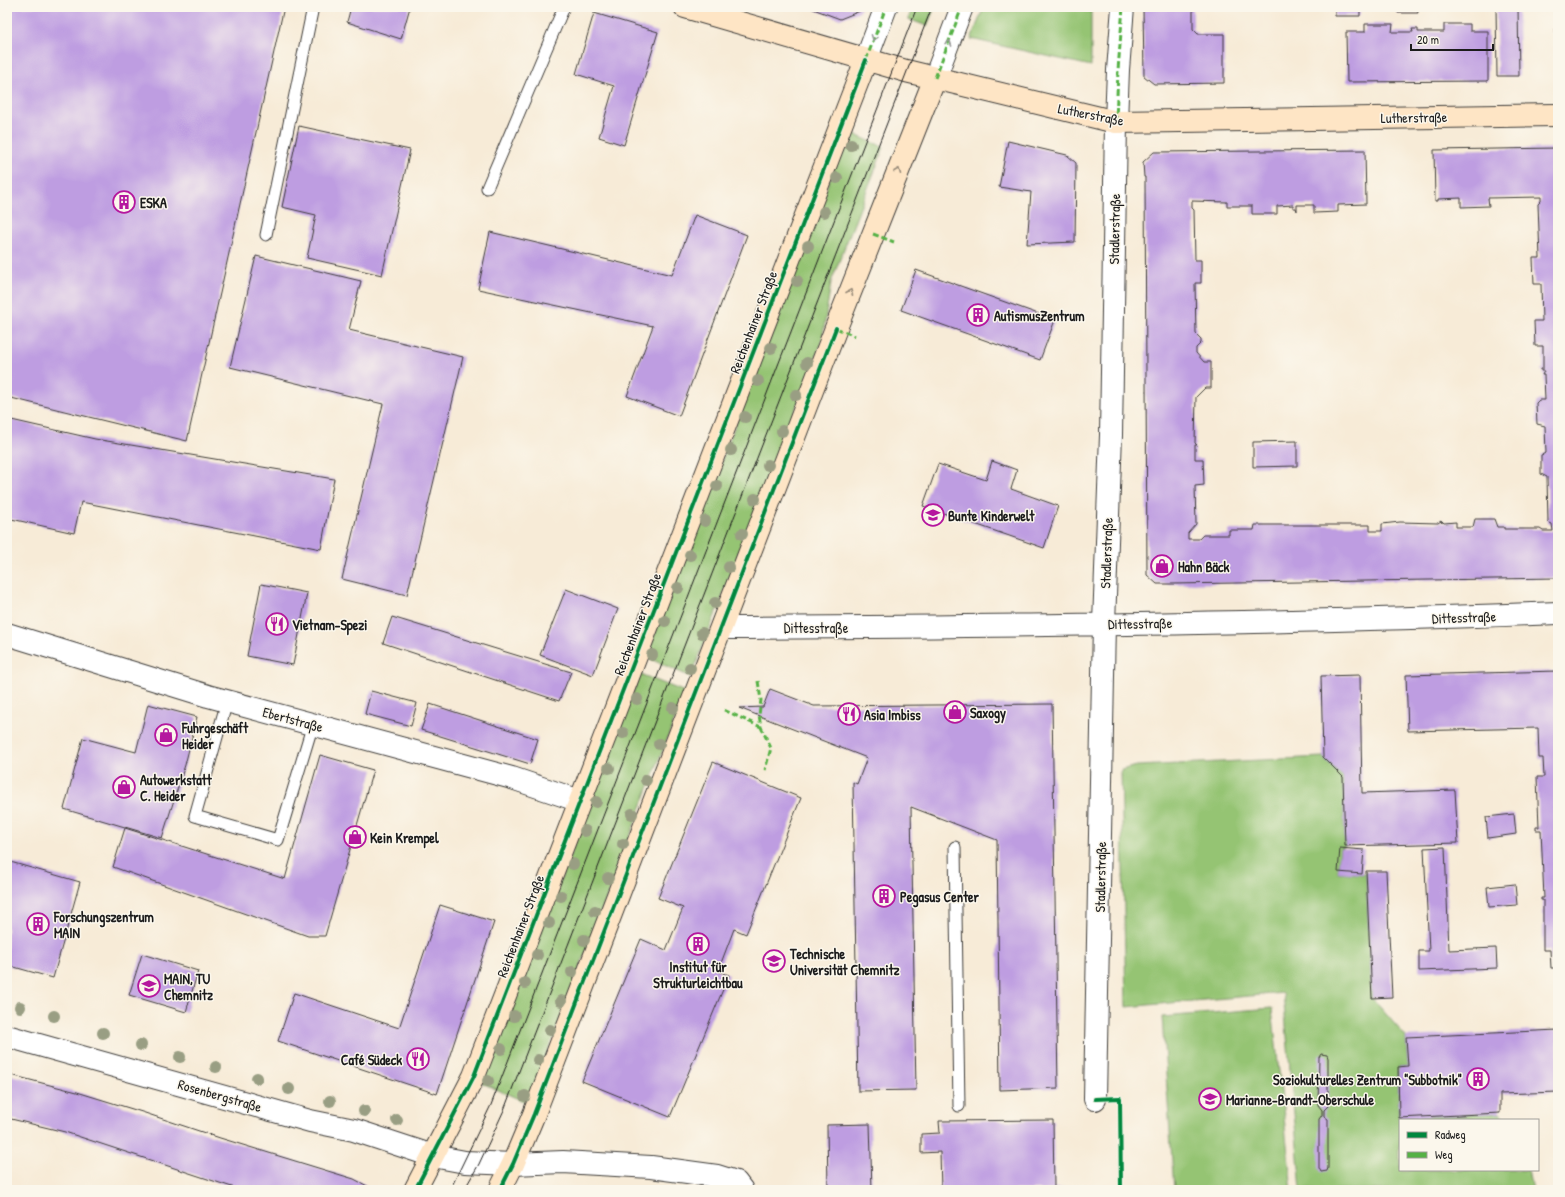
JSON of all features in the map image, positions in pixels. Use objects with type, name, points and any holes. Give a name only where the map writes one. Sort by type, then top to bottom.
[{"type":"street","name":"Lutherstraße","points":[[685,7],[866,60],[1116,122],[1558,115]]},
{"type":"street","name":"Reichenhainer Straße","points":[[415,1190],[474,1076],[886,7]]},
{"type":"street","points":[[500,1190],[513,1164],[722,628],[836,328],[962,7]]},
{"type":"street","name":"Stadlerstraße","points":[[1095,1099],[1104,623],[1111,435],[1116,122],[1123,7]]},
{"type":"street","name":"Dittesstraße","points":[[722,628],[1390,620],[1558,613]]},
{"type":"street","name":"Ebertstraße","points":[[7,634],[227,701],[512,778],[580,801]]},
{"type":"street","name":"Rosenbergstraße","points":[[7,1036],[310,1121],[354,1130],[433,1156],[479,1164],[513,1164]]},
{"type":"street","points":[[513,1164],[563,1162],[651,1168],[717,1176],[736,1182],[742,1190]]},
{"type":"lane","points":[[266,235],[313,7]]},
{"type":"lane","points":[[487,188],[564,7]]},
{"type":"lane","points":[[227,701],[195,816],[278,840],[314,724]]},
{"type":"lane","points":[[955,847],[959,1106]]},
{"type":"green space","points":[[913,7],[935,7],[927,26],[908,19]]},
{"type":"green space","points":[[984,7],[1091,7],[1091,66],[971,39]]},
{"type":"green space","points":[[848,132],[884,147],[831,282],[822,341],[691,677],[646,657]]},
{"type":"green space","points":[[640,674],[685,692],[528,1103],[482,1083]]},
{"type":"green space","points":[[1323,757],[1343,777],[1345,846],[1340,848],[1338,872],[1362,874],[1366,871],[1372,998],[1406,1037],[1408,1066],[1398,1067],[1399,1118],[1500,1113],[1505,1119],[1399,1119],[1399,1171],[1528,1171],[1532,1190],[1301,1190],[1283,993],[1126,1007],[1121,770],[1137,766]]},
{"type":"green space","name":"Marianne-Brandt-Oberschule","points":[[1272,1008],[1292,1190],[1174,1190],[1162,1017]]},
{"type":"building","name":"ESKA","points":[[7,7],[284,7],[187,441],[7,397]]},
{"type":"building","points":[[351,7],[410,7],[401,39],[347,22]]},
{"type":"building","points":[[808,7],[861,7],[860,11],[840,19]]},
{"type":"building","points":[[1143,7],[1193,7],[1193,29],[1198,34],[1224,34],[1224,83],[1154,84],[1144,76]]},
{"type":"building","points":[[1335,7],[1360,7],[1360,16],[1335,16]]},
{"type":"building","points":[[1395,7],[1417,7],[1418,13],[1398,13],[1395,10]]},
{"type":"building","points":[[1496,7],[1518,7],[1519,76],[1497,76]]},
{"type":"building","points":[[1554,7],[1558,7],[1558,45],[1556,45]]},
{"type":"building","points":[[594,13],[658,32],[624,145],[599,137],[614,86],[576,74]]},
{"type":"building","points":[[1365,24],[1393,24],[1392,32],[1413,32],[1412,29],[1418,29],[1418,32],[1444,32],[1444,24],[1470,24],[1470,31],[1488,31],[1488,81],[1347,82],[1346,32],[1365,32]]},
{"type":"building","points":[[299,126],[410,150],[382,275],[307,258],[316,215],[282,207]]},
{"type":"building","points":[[1008,141],[1067,155],[1076,163],[1075,242],[1027,244],[1031,192],[999,187]]},
{"type":"building","points":[[1558,148],[1558,578],[1157,584],[1147,575],[1145,177],[1143,162],[1154,152],[1365,150],[1366,204],[1338,205],[1338,212],[1314,213],[1314,205],[1297,205],[1297,211],[1296,208],[1293,208],[1293,205],[1277,206],[1277,214],[1252,214],[1252,206],[1227,206],[1227,202],[1192,201],[1192,208],[1194,210],[1195,260],[1201,260],[1201,283],[1195,283],[1196,334],[1201,339],[1201,343],[1196,348],[1196,353],[1204,362],[1211,362],[1211,388],[1205,388],[1196,397],[1195,443],[1197,445],[1195,445],[1195,459],[1203,459],[1204,485],[1195,486],[1196,524],[1188,533],[1188,539],[1199,539],[1203,535],[1229,535],[1229,530],[1254,530],[1255,525],[1370,525],[1370,531],[1382,531],[1382,524],[1400,522],[1438,523],[1441,521],[1442,523],[1442,521],[1444,523],[1456,522],[1456,527],[1473,527],[1475,519],[1494,519],[1497,527],[1504,527],[1504,529],[1540,529],[1543,531],[1553,531],[1552,524],[1548,522],[1547,477],[1541,474],[1541,455],[1546,453],[1545,426],[1537,424],[1536,403],[1539,400],[1545,400],[1544,375],[1542,375],[1544,371],[1541,371],[1541,369],[1543,369],[1543,346],[1535,346],[1534,321],[1542,321],[1541,284],[1534,284],[1533,258],[1540,258],[1538,204],[1541,201],[1541,197],[1488,198],[1489,206],[1461,207],[1461,198],[1438,199],[1438,201],[1435,201],[1434,150]]},
{"type":"building","points":[[695,215],[747,235],[679,416],[627,396],[653,326],[478,289],[490,232],[672,275]]},
{"type":"building","points":[[256,256],[361,281],[349,330],[463,357],[407,595],[342,579],[383,404],[230,367]]},
{"type":"building","name":"AutismusZentrum","points":[[916,270],[1055,320],[1040,360],[901,310]]},
{"type":"building","points":[[7,419],[95,439],[334,479],[321,549],[81,502],[74,533],[7,518]]},
{"type":"building","points":[[1297,441],[1297,466],[1253,467],[1253,442]]},
{"type":"building","points":[[992,461],[1017,470],[1011,489],[1058,506],[1044,548],[923,506],[938,464],[986,480]]},
{"type":"building","name":"Vietnam-Spezi","points":[[261,584],[307,593],[293,665],[247,656]]},
{"type":"building","points":[[566,589],[618,609],[593,675],[540,655]]},
{"type":"building","points":[[392,617],[571,672],[559,701],[383,643]]},
{"type":"building","points":[[1558,671],[1558,968],[1551,968],[1550,950],[1543,950],[1543,900],[1541,900],[1541,898],[1544,898],[1541,830],[1536,830],[1536,827],[1539,827],[1537,777],[1544,777],[1543,758],[1539,758],[1538,728],[1408,731],[1406,675]]},
{"type":"building","points":[[1360,675],[1362,793],[1455,790],[1458,843],[1345,846],[1343,777],[1323,757],[1321,676]]},
{"type":"building","name":"Pegasus Center","points":[[770,689],[814,706],[1052,704],[1058,1088],[1000,1090],[997,840],[911,807],[916,1090],[858,1091],[853,782],[857,784],[867,758],[739,708],[763,707]]},
{"type":"building","points":[[371,691],[417,703],[411,726],[365,714]]},
{"type":"building","name":"Autowerkstatt C. Heider","points":[[148,704],[197,717],[185,765],[162,838],[64,809],[83,738],[136,752]]},
{"type":"building","points":[[430,704],[538,739],[530,764],[421,730]]},
{"type":"building","points":[[320,755],[373,770],[325,936],[308,936],[113,867],[125,828],[285,879]]},
{"type":"building","name":"Institut für Strukturleichtbau","points":[[713,762],[801,798],[746,934],[734,929],[718,971],[729,975],[670,1117],[582,1081],[641,939],[666,950],[683,908],[658,898]]},
{"type":"building","points":[[1514,814],[1516,834],[1488,838],[1486,817]]},
{"type":"building","points":[[1445,847],[1449,950],[1496,948],[1497,968],[1419,971],[1419,951],[1429,951],[1424,848]]},
{"type":"building","points":[[1340,848],[1364,850],[1362,874],[1338,872]]},
{"type":"building","name":"Forschungszentrum MAIN","points":[[7,861],[80,882],[53,978],[7,965]]},
{"type":"building","points":[[1366,871],[1386,871],[1392,997],[1372,998]]},
{"type":"building","points":[[1515,884],[1517,905],[1489,907],[1487,887]]},
{"type":"building","points":[[440,905],[494,922],[437,1094],[278,1041],[294,993],[399,1028]]},
{"type":"building","points":[[142,954],[198,971],[186,1012],[129,995]]},
{"type":"building","name":"Soziokulturelles Zentrum \"Subbotnik\"","points":[[1558,1030],[1558,1092],[1500,1094],[1500,1113],[1399,1118],[1398,1067],[1408,1066],[1406,1037]]},
{"type":"building","points":[[1321,1054],[1327,1055],[1328,1058],[1328,1106],[1324,1110],[1324,1116],[1328,1119],[1328,1168],[1327,1171],[1321,1172],[1319,1168],[1319,1119],[1322,1115],[1322,1110],[1318,1105],[1319,1057]]},
{"type":"building","points":[[7,1074],[77,1092],[142,1112],[220,1138],[354,1179],[375,1190],[241,1190],[65,1132],[7,1118]]},
{"type":"building","points":[[1053,1120],[1054,1188],[1064,1188],[1064,1190],[941,1190],[940,1152],[921,1153],[921,1134],[940,1133],[939,1121]]},
{"type":"building","points":[[870,1124],[872,1190],[828,1190],[827,1125]]},
{"type":"tram line","points":[[450,1190],[491,1105],[917,7]]},
{"type":"tram line","points":[[464,1190],[479,1164],[504,1110],[932,7]]},
{"type":"marked path","points":[[866,60],[886,7]]},
{"type":"marked path","points":[[935,78],[962,7]]},
{"type":"marked path","points":[[1116,122],[1123,7]]},
{"type":"marked path","points":[[873,234],[894,242]]},
{"type":"marked path","points":[[836,328],[855,336]]},
{"type":"marked path","points":[[758,681],[761,700],[759,715],[761,727],[771,748],[765,770]]},
{"type":"marked path","points":[[724,710],[761,727]]},
{"type":"cycle path","points":[[415,1190],[474,1076],[866,60]]},
{"type":"cycle path","points":[[500,1190],[513,1164],[534,1114],[836,328]]},
{"type":"cycle path","points":[[1095,1099],[1120,1098],[1121,1190]]},
{"type":"place","name":"ESKA","points":[[124,202]]},
{"type":"place","name":"AutismusZentrum","points":[[978,315]]},
{"type":"place","name":"Bunte Kinderwelt","points":[[933,515]]},
{"type":"place","name":"Hahn Bäck","points":[[1162,566]]},
{"type":"place","name":"Vietnam-Spezi","points":[[277,624]]},
{"type":"place","name":"Saxogy","points":[[955,712]]},
{"type":"place","name":"Asia Imbiss","points":[[849,714]]},
{"type":"place","name":"Fuhrgeschäft Heider","points":[[166,735]]},
{"type":"place","name":"Autowerkstatt C. Heider","points":[[124,787]]},
{"type":"place","name":"Kein Krempel","points":[[355,837]]},
{"type":"place","name":"Pegasus Center","points":[[884,896]]},
{"type":"place","name":"Forschungszentrum MAIN","points":[[38,924]]},
{"type":"place","name":"Institut für Strukturleichtbau","points":[[698,944]]},
{"type":"place","name":"Technische Universität Chemnitz","points":[[774,961]]},
{"type":"place","name":"MAIN, TU Chemnitz","points":[[149,986]]},
{"type":"place","name":"Café Südeck","points":[[418,1059]]},
{"type":"place","name":"Soziokulturelles Zentrum \"Subbotnik\"","points":[[1478,1079]]},
{"type":"place","name":"Marianne-Brandt-Oberschule","points":[[1210,1099]]}]
